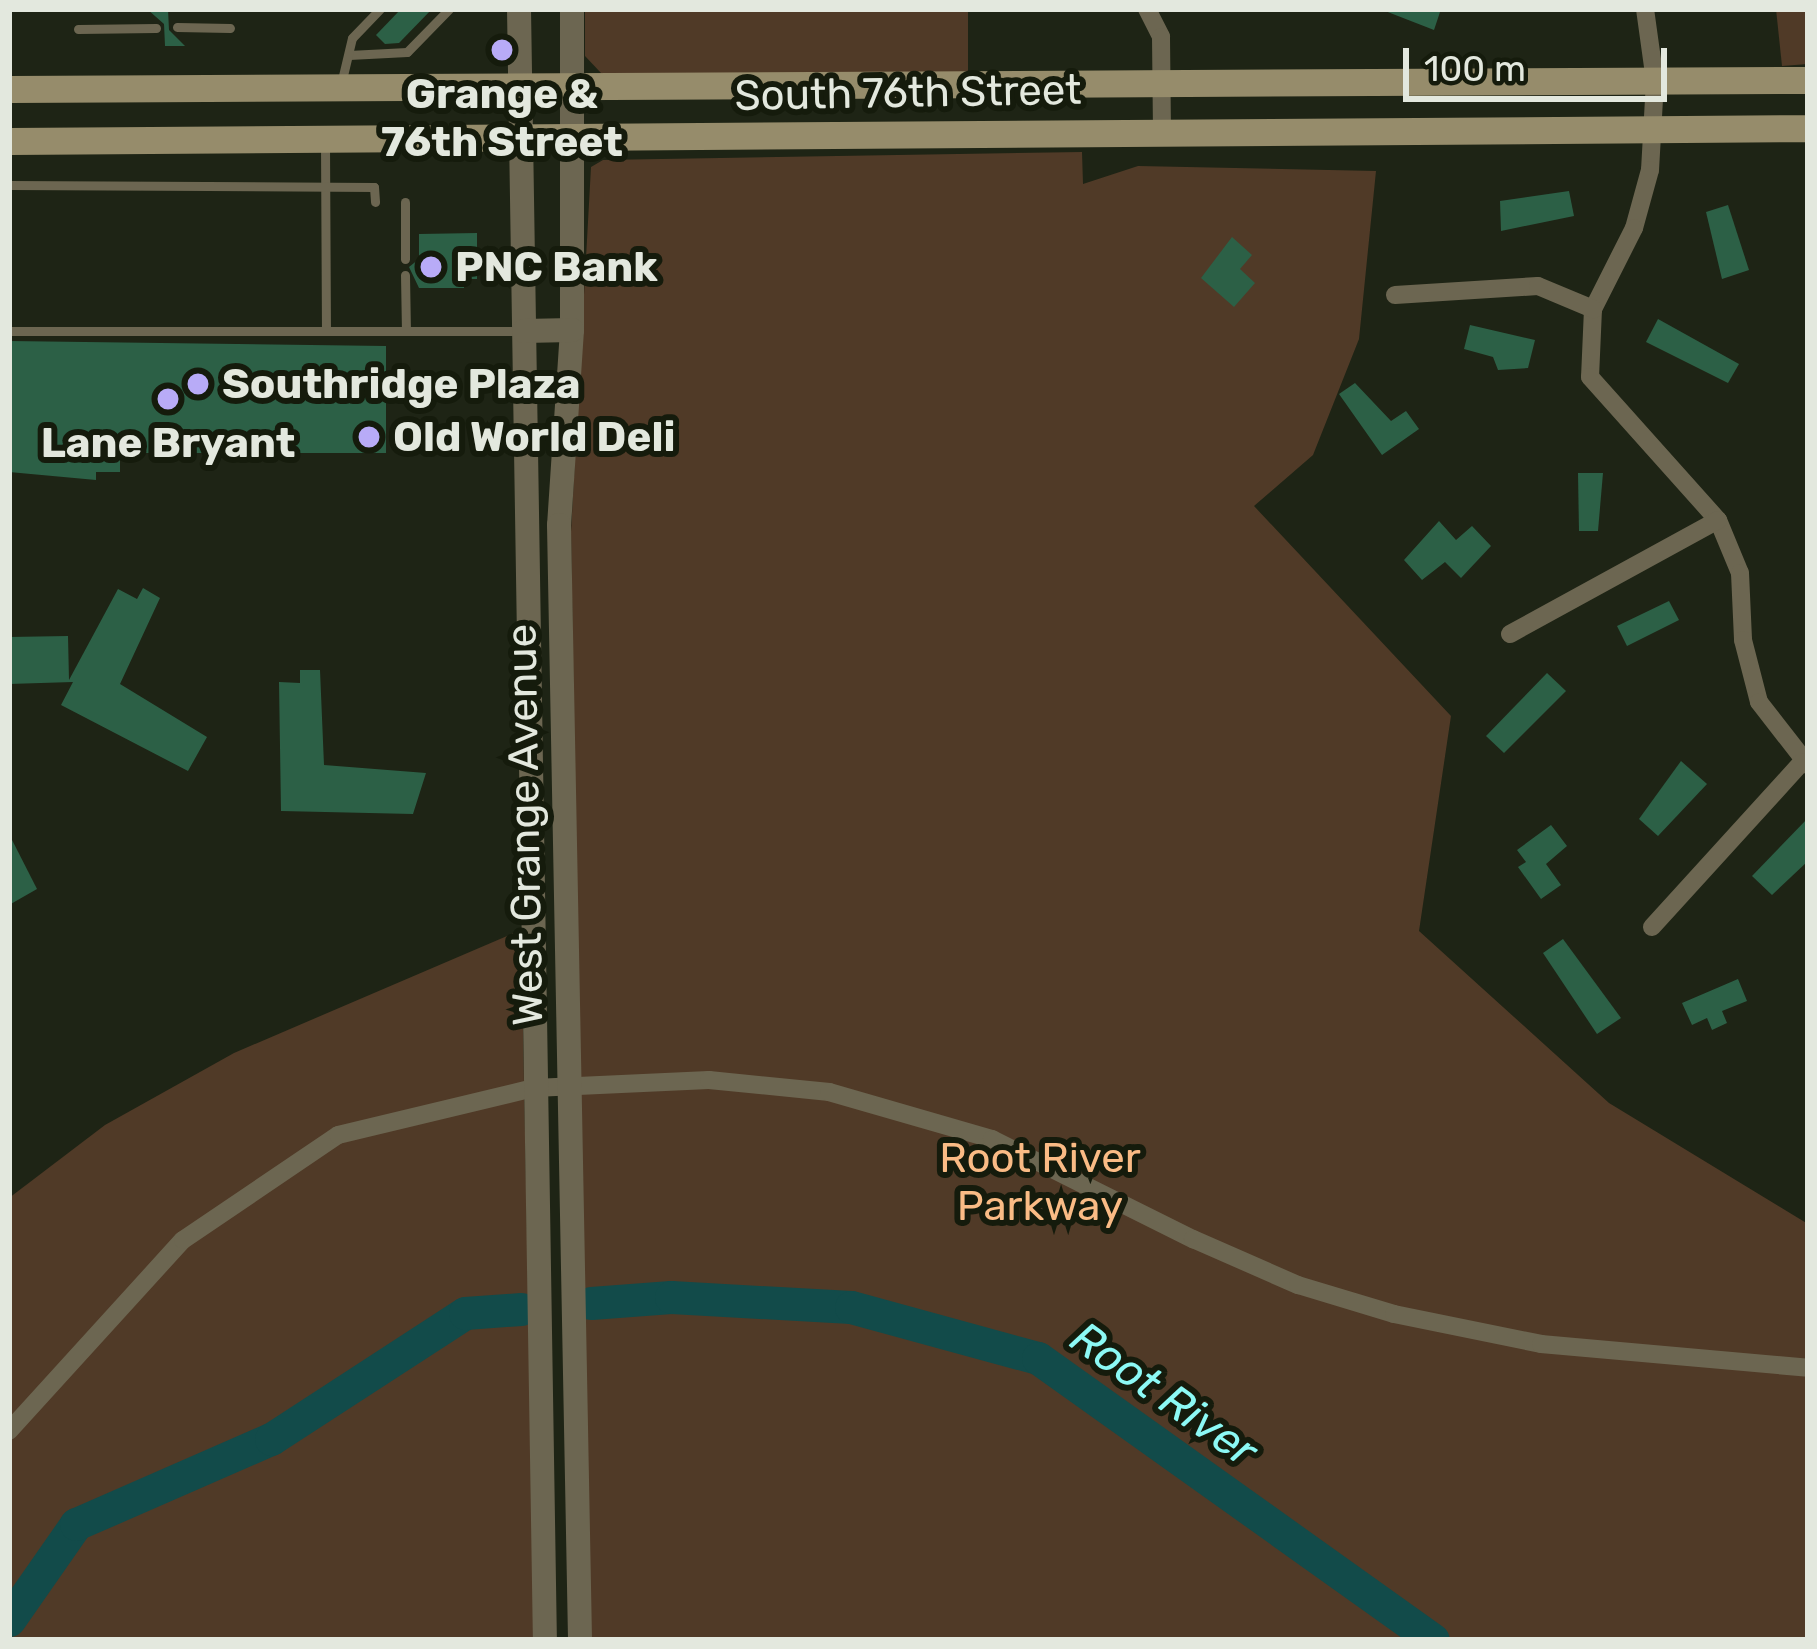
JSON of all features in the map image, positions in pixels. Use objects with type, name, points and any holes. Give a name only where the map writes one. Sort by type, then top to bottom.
[{"type":"main road","name":"South 76th Street","points":[[9,89],[738,90],[1808,80]]},
{"type":"main road","points":[[325,141],[333,89]]},
{"type":"main road","points":[[738,90],[740,138]]},
{"type":"main road","name":"South 76th Street","points":[[9,141],[520,141],[1162,130],[1808,128]]},
{"type":"street","name":"West Grange Avenue","points":[[519,9],[545,1640]]},
{"type":"street","name":"West Grange Avenue","points":[[572,9],[572,330],[559,525],[580,1640]]},
{"type":"street","points":[[1645,9],[1655,81],[1653,130],[1634,228],[1593,310],[1590,377],[1718,520],[1740,573],[1743,640],[1759,702],[1805,764],[1652,927]]},
{"type":"street","points":[[1146,10],[1161,38],[1162,130]]},
{"type":"street","points":[[1395,296],[1538,286],[1593,310]]},
{"type":"street","points":[[524,331],[572,330]]},
{"type":"street","points":[[1510,634],[1718,520]]},
{"type":"street","points":[[9,1430],[183,1240],[338,1135],[534,1088],[709,1080],[830,1092],[992,1139],[1214,1249],[1394,1314],[1541,1344],[1808,1369]]},
{"type":"street","points":[[538,1311],[572,1311]]},
{"type":"lane","points":[[333,89],[352,38],[380,9]]},
{"type":"lane","points":[[349,55],[407,52],[449,9]]},
{"type":"lane","points":[[177,27],[230,28]]},
{"type":"lane","points":[[78,28],[156,28]]},
{"type":"lane","points":[[325,141],[326,331]]},
{"type":"lane","points":[[9,185],[374,187],[375,202]]},
{"type":"lane","points":[[405,202],[405,259]]},
{"type":"lane","points":[[405,275],[406,331]]},
{"type":"lane","points":[[9,331],[524,331]]},
{"type":"green space","points":[[585,9],[968,9],[968,73],[601,73],[585,56]]},
{"type":"green space","points":[[1776,9],[1808,9],[1808,64],[1782,66]]},
{"type":"green space","name":"Root River Parkway","points":[[1082,152],[1083,184],[1138,166],[1376,171],[1359,339],[1313,455],[1254,506],[1451,716],[1419,931],[1609,1103],[1808,1224],[1808,1640],[588,1640],[571,532],[591,167],[603,160]]},
{"type":"green space","points":[[521,930],[535,1640],[9,1640],[9,1198],[105,1125],[234,1053]]},
{"type":"building","points":[[147,9],[168,9],[169,30],[185,46],[165,46],[164,24]]},
{"type":"building","points":[[401,9],[432,9],[399,43],[385,44],[376,35]]},
{"type":"building","points":[[1380,9],[1441,9],[1434,30]]},
{"type":"building","points":[[1569,191],[1574,216],[1501,231],[1500,201]]},
{"type":"building","points":[[1728,205],[1749,270],[1722,279],[1706,212]]},
{"type":"building","name":"PNC Bank","points":[[477,233],[477,279],[464,279],[464,288],[419,288],[409,267],[419,259],[419,234]]},
{"type":"building","points":[[1232,237],[1252,255],[1240,269],[1255,283],[1234,307],[1201,278]]},
{"type":"building","points":[[1658,319],[1739,364],[1728,383],[1646,342]]},
{"type":"building","points":[[1470,325],[1535,340],[1528,368],[1498,370],[1493,357],[1464,349]]},
{"type":"building","name":"Southridge Plaza","points":[[9,341],[386,346],[386,453],[120,453],[120,472],[96,472],[96,480],[9,472]]},
{"type":"building","points":[[1355,383],[1391,421],[1406,411],[1419,429],[1382,455],[1339,394]]},
{"type":"building","points":[[1578,473],[1603,473],[1598,531],[1579,531]]},
{"type":"building","points":[[1439,521],[1456,540],[1472,526],[1491,546],[1461,578],[1445,562],[1422,580],[1404,560]]},
{"type":"building","points":[[143,588],[160,598],[120,684],[207,737],[188,771],[61,705],[73,682],[9,684],[9,637],[68,636],[69,680],[118,589],[137,599]]},
{"type":"building","points":[[1669,601],[1679,620],[1627,646],[1617,626]]},
{"type":"building","points":[[300,670],[320,670],[324,765],[426,773],[413,814],[281,811],[279,682],[300,683]]},
{"type":"building","points":[[1547,673],[1566,691],[1504,753],[1486,736]]},
{"type":"building","points":[[1681,761],[1707,784],[1658,836],[1639,819]]},
{"type":"building","points":[[1808,818],[1808,861],[1772,895],[1752,876]]},
{"type":"building","points":[[1551,825],[1567,846],[1546,864],[1561,885],[1541,899],[1518,867],[1526,862],[1517,850]]},
{"type":"building","points":[[9,834],[37,889],[9,905]]},
{"type":"building","points":[[1563,939],[1621,1018],[1597,1034],[1543,953]]},
{"type":"building","points":[[1738,979],[1747,1001],[1722,1011],[1727,1023],[1712,1030],[1707,1018],[1692,1025],[1682,1003]]},
{"type":"waterway","name":"Root River","points":[[591,1303],[671,1297],[851,1307],[1038,1358],[1433,1640]]},
{"type":"waterway","name":"Root River","points":[[9,1620],[76,1524],[271,1439],[465,1313],[521,1309]]},
{"type":"place","name":"Grange & 76th Street","points":[[502,50]]},
{"type":"place","name":"PNC Bank","points":[[431,267]]},
{"type":"place","name":"Southridge Plaza","points":[[198,384]]},
{"type":"place","name":"Lane Bryant","points":[[168,399]]},
{"type":"place","name":"Old World Deli","points":[[369,437]]}]
